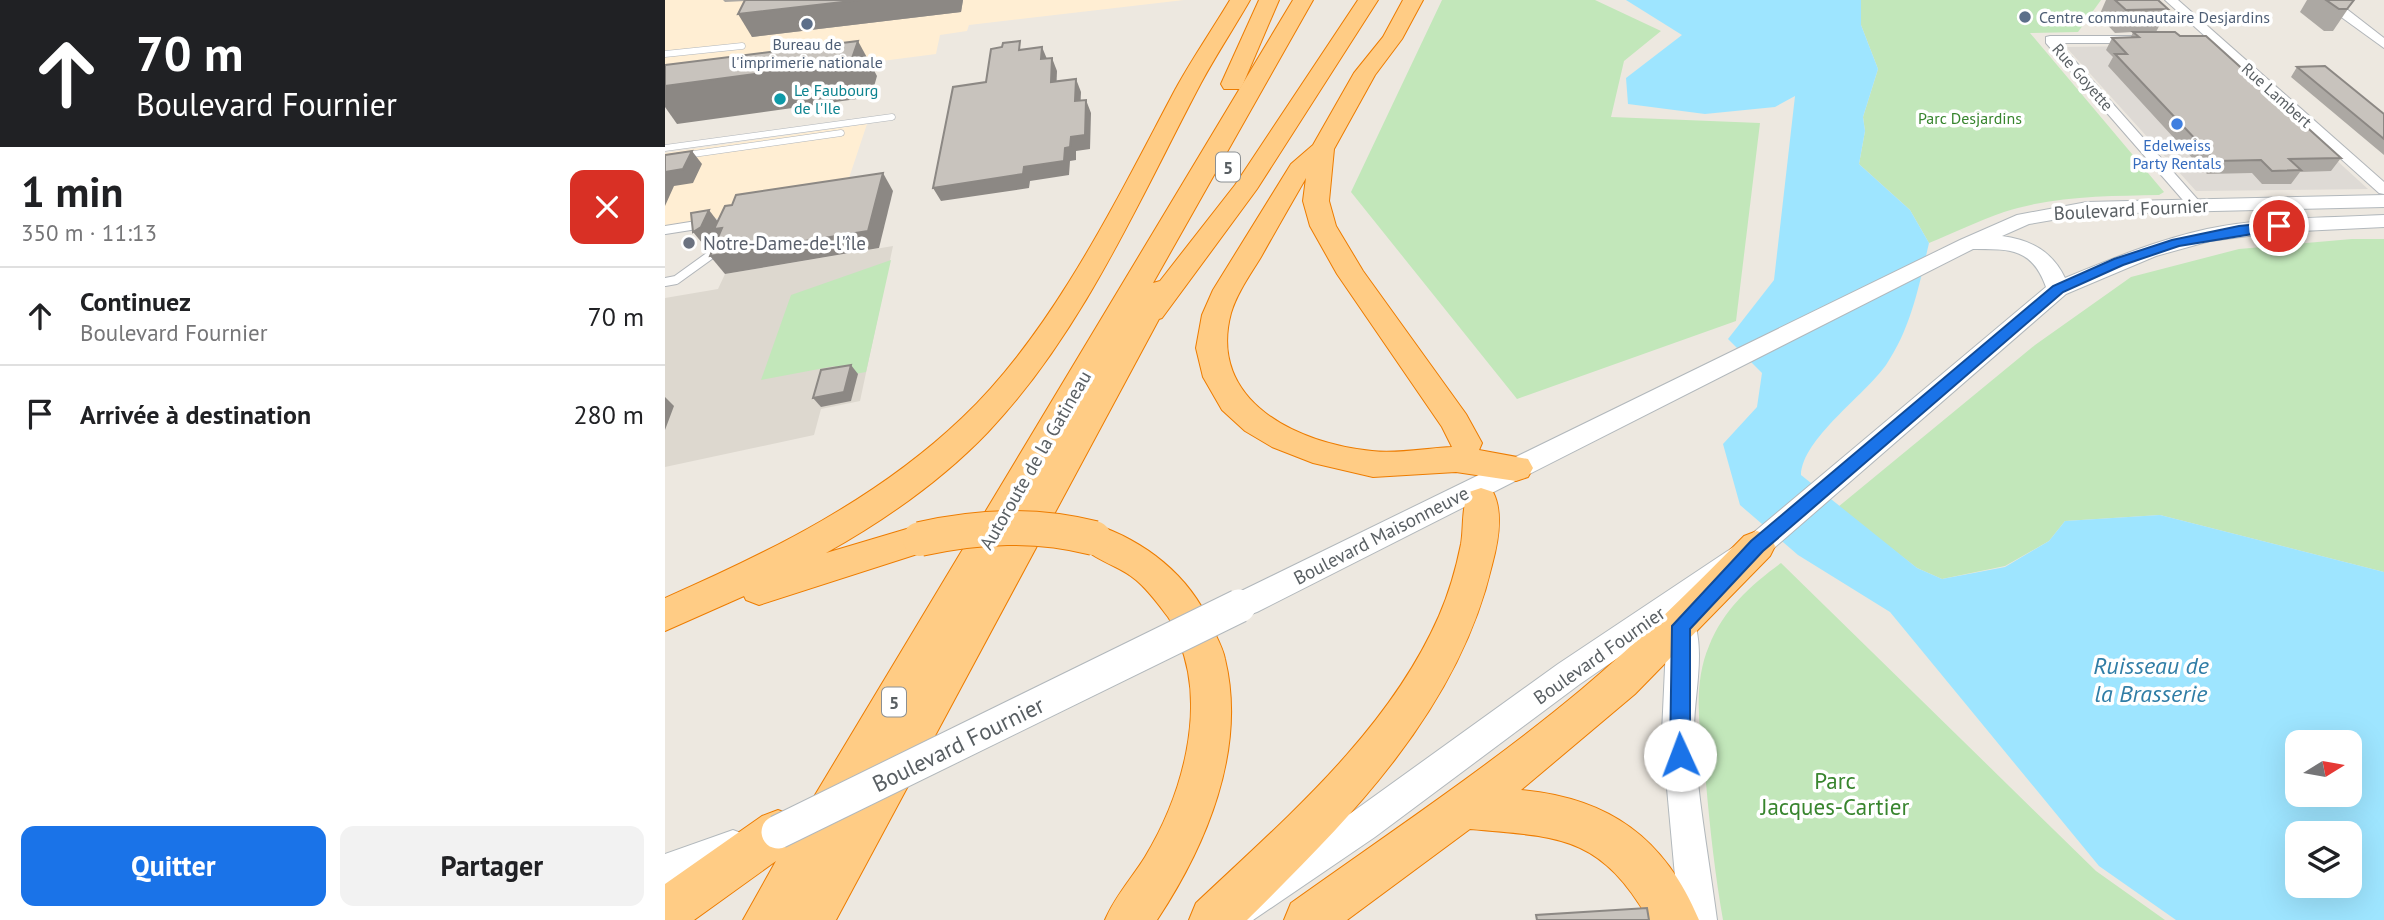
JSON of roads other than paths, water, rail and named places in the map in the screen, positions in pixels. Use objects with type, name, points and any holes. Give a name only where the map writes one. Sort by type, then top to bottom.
[{"type":"highway","points":[[665,616],[840,528],[913,478],[968,431],[1016,379],[1055,325],[1164,138],[1187,88],[1240,0]]},
{"type":"highway","name":"Autoroute de la Gatineau","points":[[767,920],[1303,0]]},
{"type":"highway","name":"Autoroute de la Gatineau","points":[[810,920],[1320,0]]},
{"type":"highway","points":[[1135,333],[1245,189],[1368,0]]},
{"type":"highway","points":[[1365,73],[1378,0]]},
{"type":"highway","points":[[1413,0],[1392,39],[1365,73],[1322,149],[1303,164],[1219,307],[1210,350],[1215,370],[1240,408],[1261,427],[1289,443],[1327,456],[1376,464],[1449,460],[1516,468]]},
{"type":"highway","points":[[1164,138],[1267,3]]},
{"type":"highway","points":[[1199,178],[1234,78],[1267,3]]},
{"type":"highway","points":[[1322,149],[1316,201],[1319,217],[1351,274],[1448,412],[1466,443]]},
{"type":"highway","points":[[1213,920],[1280,868],[1372,759],[1432,670],[1455,623],[1473,572],[1480,542],[1481,502]]},
{"type":"highway","points":[[665,616],[920,539],[964,529],[1041,527],[1094,538],[1145,564],[1181,601],[1202,646],[1211,695],[1205,760],[1192,807],[1168,858],[1129,920]]},
{"type":"highway","points":[[1308,920],[1464,807],[1571,724],[1681,626],[1757,546]]},
{"type":"highway","points":[[1464,807],[1553,815],[1594,827],[1618,843],[1642,868],[1675,920]]},
{"type":"highway","points":[[665,912],[778,832]]},
{"type":"main road","name":"Boulevard Fournier","points":[[1516,468],[1967,244],[2024,219],[2060,211],[2194,204],[2384,201]]},
{"type":"main road","name":"Boulevard Fournier","points":[[1220,920],[1280,868],[1400,799],[1569,674],[1757,546],[2058,289],[2149,251],[2209,235],[2279,226],[2384,221]]},
{"type":"main road","points":[[1967,244],[2006,244],[2034,252],[2050,266],[2058,289]]},
{"type":"main road","name":"Boulevard Maisonneuve","points":[[1246,603],[1516,468]]},
{"type":"main road","name":"Boulevard Fournier","points":[[665,872],[778,832],[1246,603]]},
{"type":"main road","points":[[1681,626],[1682,672],[1678,733],[1698,920]]},
{"type":"street","name":"Rue Lambert","points":[[2171,0],[2384,190]]},
{"type":"street","points":[[2329,0],[2384,44]]},
{"type":"street","points":[[2189,38],[2213,37]]},
{"type":"street","name":"Rue Goyette","points":[[2149,38],[2050,40],[2194,204]]},
{"type":"lane","points":[[665,54],[742,46]]},
{"type":"lane","points":[[665,148],[893,117]]},
{"type":"lane","points":[[665,158],[841,133]]},
{"type":"lane","points":[[665,230],[719,221]]},
{"type":"lane","points":[[665,282],[676,280],[720,248],[726,237]]},
{"type":"water","name":"Ruisseau de la Brasserie","points":[[1626,0],[1861,0],[1861,25],[1878,69],[1863,117],[1865,131],[1859,164],[1910,210],[1929,243],[1913,306],[1895,351],[1876,377],[1823,432],[1804,461],[1801,475],[1917,568],[1942,579],[2005,567],[2049,541],[2065,521],[2160,515],[2384,572],[2384,920],[2176,920],[2099,866],[1890,612],[1798,555],[1740,505],[1723,444],[1757,407],[1762,373],[1728,339],[1774,280],[1795,96],[1775,107],[1705,114],[1628,104],[1626,78],[1682,35]]},
{"type":"place","name":"Centre communautaire Desjardins","points":[[2025,17]]},
{"type":"place","name":"Bureau de l'imprimerie nationale","points":[[807,24]]},
{"type":"place","name":"Le Faubourg de l'Ile","points":[[780,99]]},
{"type":"place","name":"Edelweiss Party Rentals","points":[[2177,124]]},
{"type":"place","name":"Notre-Dame-de-l'île","points":[[689,243]]},
{"type":"park label","name":"Parc Desjardins","points":[[1970,118]]},
{"type":"park label","name":"Parc Jacques-Cartier","points":[[1835,793]]}]
